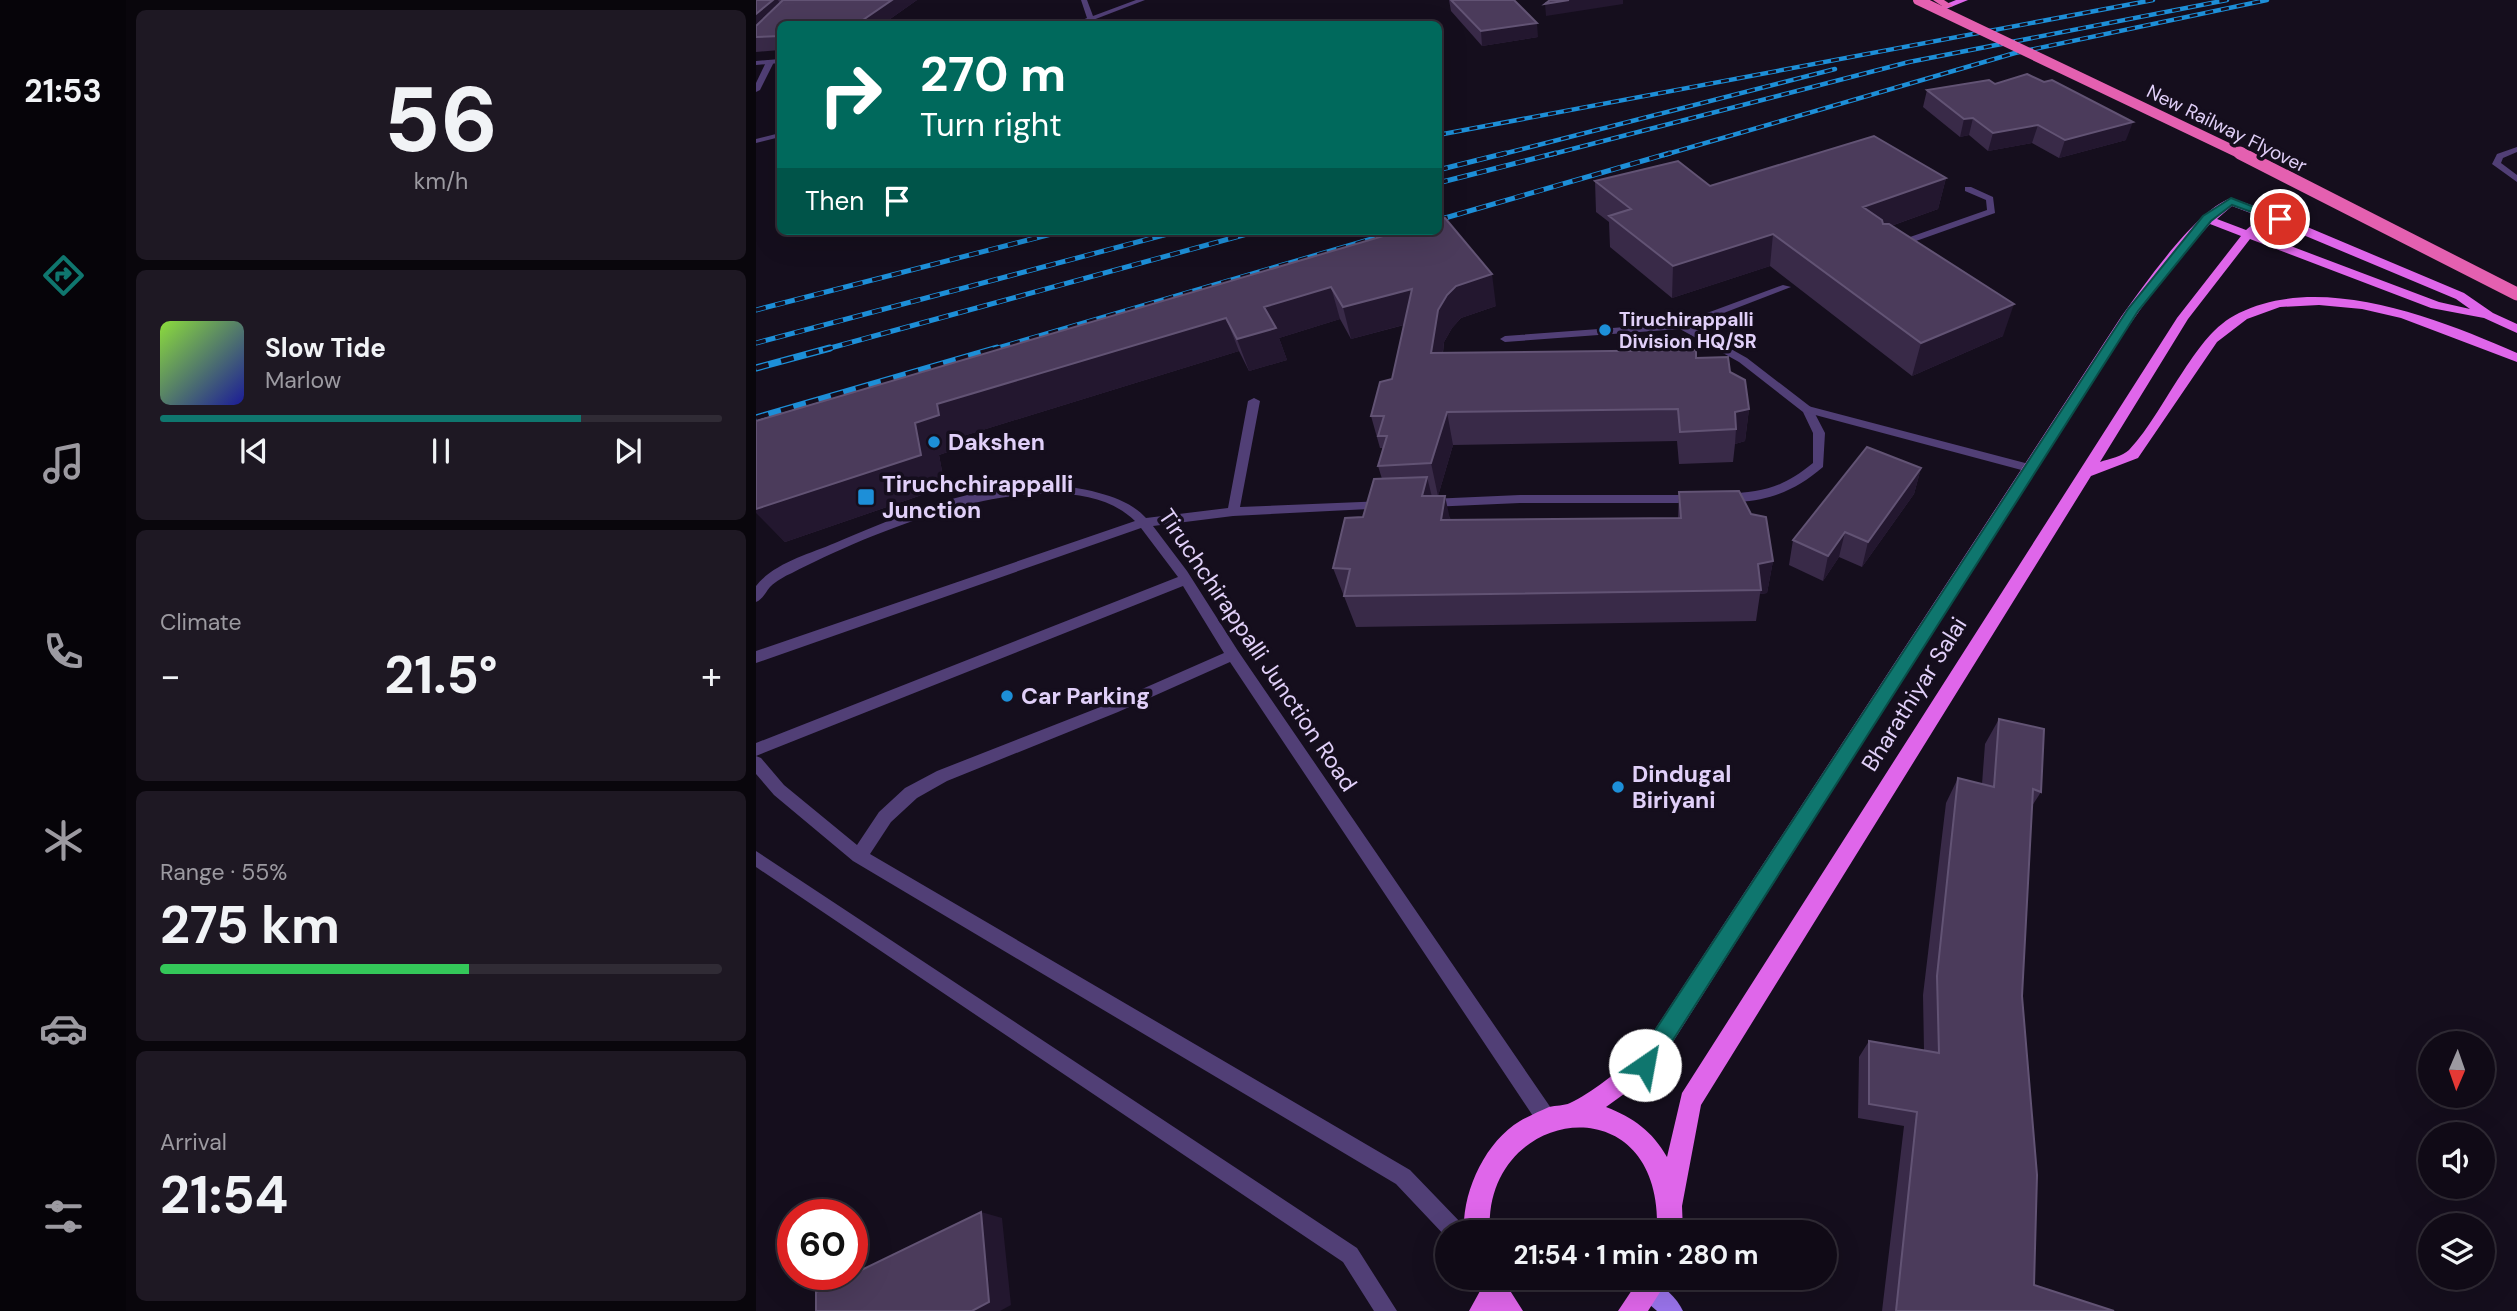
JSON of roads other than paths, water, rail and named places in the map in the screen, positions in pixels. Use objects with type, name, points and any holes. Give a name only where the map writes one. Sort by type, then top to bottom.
[{"type":"highway","name":"New Railway Flyover","points":[[1934,3],[2268,156],[2517,281]]},
{"type":"highway","name":"New Railway Flyover","points":[[1934,3],[2274,169],[2517,294]]},
{"type":"main road","points":[[1934,3],[1964,0]]},
{"type":"main road","points":[[2207,219],[2231,201],[2460,296],[2489,316],[2517,329]]},
{"type":"main road","name":"Bharathiyar Salai","points":[[1671,1203],[1690,1101],[2183,318],[2248,234],[2270,215]]},
{"type":"main road","points":[[2207,219],[2435,305],[2489,316]]},
{"type":"main road","name":"Bharathiyar Salai","points":[[1578,1112],[1645,1065],[2134,309],[2207,219]]},
{"type":"main road","points":[[2088,472],[2133,455],[2212,339],[2225,325],[2262,307],[2321,303],[2361,305],[2400,313],[2477,339],[2517,358]]},
{"type":"main road","points":[[1478,1220],[1481,1192],[1496,1159],[1518,1134],[1546,1118],[1578,1112],[1603,1116],[1627,1129],[1648,1149],[1662,1173],[1671,1203],[1670,1220]]},
{"type":"main road","points":[[1631,1311],[1648,1290]]},
{"type":"main road","points":[[1657,1290],[1672,1311]]},
{"type":"street","points":[[1084,0],[1091,19]]},
{"type":"street","points":[[1085,21],[1142,0]]},
{"type":"street","points":[[756,63],[777,61]]},
{"type":"street","points":[[756,90],[771,62]]},
{"type":"street","points":[[756,141],[777,136]]},
{"type":"street","points":[[2517,149],[2500,156],[2497,164],[2517,179]]},
{"type":"street","points":[[1881,251],[1992,211],[1990,200],[1968,189]]},
{"type":"street","points":[[1505,339],[1682,326],[1786,287]]},
{"type":"street","points":[[1682,326],[1743,360],[1808,410],[2029,468]]},
{"type":"street","points":[[1233,512],[1254,401]]},
{"type":"street","points":[[1410,504],[1770,496],[1795,485],[1819,464],[1819,433],[1808,410]]},
{"type":"street","name":"Tiruchchirappalli Junction Road","points":[[756,597],[769,581],[869,533],[985,496],[1046,489],[1094,495],[1124,506],[1146,522],[1546,1118]]},
{"type":"street","points":[[756,657],[1146,522],[1233,512],[1397,505]]},
{"type":"street","points":[[756,750],[1184,580]]},
{"type":"street","points":[[859,856],[886,817],[911,793],[942,776],[1113,708],[1233,655]]},
{"type":"street","points":[[756,763],[779,790],[859,856],[1403,1177],[1444,1220]]},
{"type":"street","points":[[756,858],[1350,1255],[1387,1311]]},
{"type":"railway","points":[[1442,134],[2153,0]]},
{"type":"railway","points":[[1549,155],[1909,62],[2227,0]]},
{"type":"railway","points":[[1664,155],[2015,53],[2267,0]]},
{"type":"railway","points":[[1499,155],[1835,69]]},
{"type":"railway","points":[[1442,169],[1506,153]]},
{"type":"railway","points":[[1442,182],[1556,153]]},
{"type":"railway","points":[[1442,219],[1670,153]]},
{"type":"railway","points":[[756,310],[1047,235]]},
{"type":"railway","points":[[756,343],[1164,235]]},
{"type":"railway","points":[[823,350],[1243,235]]},
{"type":"railway","points":[[991,350],[1385,235]]},
{"type":"railway","points":[[756,368],[830,348]]},
{"type":"railway","points":[[756,418],[997,348]]},
{"type":"place","name":"Tiruchirappalli Division HQ/SR","points":[[1605,330]]},
{"type":"place","name":"Dakshen","points":[[934,442]]},
{"type":"place","name":"Tiruchchirappalli Junction","points":[[866,497]]},
{"type":"place","name":"Car Parking","points":[[1007,696]]},
{"type":"place","name":"Dindugal Biriyani","points":[[1618,787]]}]
